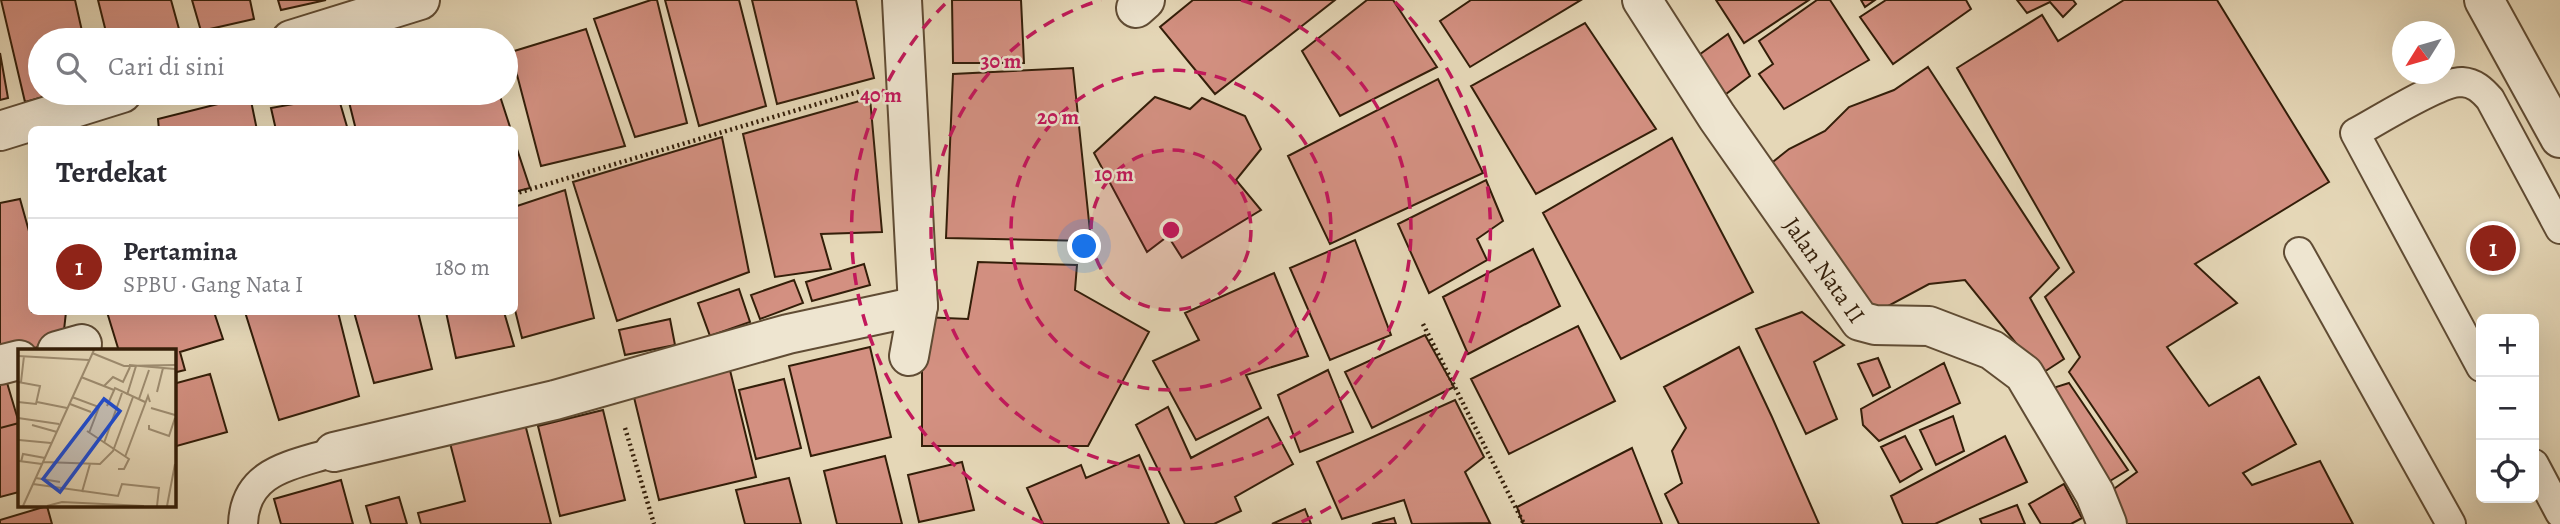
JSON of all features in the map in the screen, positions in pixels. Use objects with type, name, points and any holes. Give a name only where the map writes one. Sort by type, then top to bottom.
[{"type":"street","points":[[330,28],[420,0]]},
{"type":"street","points":[[902,0],[918,306],[909,356]]},
{"type":"street","name":"Jalan Nata II","points":[[1642,0],[1717,117],[1860,321],[1875,325],[1929,326],[1992,351],[2024,374],[2095,494],[2107,524]]},
{"type":"street","points":[[2484,0],[2560,138]]},
{"type":"street","points":[[0,131],[83,105]]},
{"type":"street","points":[[334,452],[555,400],[788,334],[918,306]]},
{"type":"street","points":[[0,365],[18,360]]},
{"type":"lane","points":[[2476,358],[2355,133],[2447,84],[2467,83],[2479,88],[2490,99],[2560,229]]},
{"type":"lane","points":[[2299,253],[2451,524]]},
{"type":"lane","points":[[243,524],[249,494],[258,482],[271,473],[334,452]]},
{"type":"lane","points":[[2539,473],[2560,513]]},
{"type":"path","points":[[518,193],[905,78]]},
{"type":"path","points":[[1423,324],[1524,524]]},
{"type":"path","points":[[611,383],[654,524]]},
{"type":"building","points":[[1,0],[75,0],[81,28],[28,28],[28,101],[25,102]]},
{"type":"building","points":[[98,0],[171,0],[179,28],[105,28]]},
{"type":"building","points":[[192,0],[250,0],[254,19],[214,28],[200,28]]},
{"type":"building","points":[[278,0],[326,0],[281,10]]},
{"type":"building","points":[[657,0],[687,123],[635,137],[594,19]]},
{"type":"building","points":[[665,0],[739,0],[766,106],[699,126]]},
{"type":"building","points":[[752,0],[856,0],[874,78],[777,104]]},
{"type":"building","points":[[952,0],[1021,0],[1024,63],[953,63]]},
{"type":"building","points":[[1193,0],[1335,0],[1215,94],[1160,27]]},
{"type":"building","points":[[1367,0],[1393,0],[1437,67],[1340,116],[1302,51]]},
{"type":"building","points":[[1471,0],[1581,0],[1470,67],[1440,21]]},
{"type":"building","points":[[1716,0],[1809,0],[1744,43]]},
{"type":"building","points":[[1817,0],[1830,0],[1869,60],[1784,109],[1759,74],[1773,64],[1759,41]]},
{"type":"building","points":[[1861,0],[1875,0],[1865,7]]},
{"type":"building","points":[[1886,0],[1966,0],[1971,9],[1893,64],[1860,17]]},
{"type":"building","points":[[2017,0],[2073,0],[2076,4],[2063,17],[2050,2],[2027,13]]},
{"type":"building","points":[[2124,0],[2217,0],[2329,182],[2195,264],[2237,303],[2167,347],[2209,406],[2259,377],[2296,444],[2243,473],[2252,485],[2320,461],[2353,524],[2111,524],[2100,499],[2137,472],[2069,372],[2080,357],[2045,297],[2074,272],[1957,68],[2042,15],[2058,41]]},
{"type":"building","points":[[1585,23],[1656,129],[1536,194],[1471,86]]},
{"type":"building","points":[[586,29],[625,146],[541,166],[518,79],[518,50]]},
{"type":"building","points":[[1728,34],[1750,76],[1710,106],[1685,65]]},
{"type":"building","points":[[0,53],[8,98],[0,100]]},
{"type":"building","points":[[1928,67],[2059,268],[2030,298],[2064,359],[2041,374],[1965,280],[1929,284],[1864,319],[1769,165],[1789,149],[1825,131],[1849,107],[1894,90]]},
{"type":"building","points":[[1073,68],[1091,241],[946,238],[953,74]]},
{"type":"building","points":[[1438,79],[1483,173],[1330,244],[1288,156]]},
{"type":"building","points":[[1155,97],[1190,109],[1202,98],[1245,116],[1261,149],[1236,180],[1261,210],[1182,258],[1168,236],[1147,252],[1094,153]]},
{"type":"building","points":[[870,98],[882,232],[821,234],[831,269],[775,277],[743,134]]},
{"type":"building","points":[[214,105],[252,105],[256,126],[159,126],[158,119]]},
{"type":"building","points":[[288,105],[341,105],[347,126],[275,126],[271,108]]},
{"type":"building","points":[[350,105],[503,105],[510,126],[355,126]]},
{"type":"building","points":[[722,137],[749,272],[617,321],[573,182]]},
{"type":"building","points":[[1672,138],[1753,292],[1621,359],[1543,213]]},
{"type":"building","points":[[518,152],[530,188],[518,191]]},
{"type":"building","points":[[1486,180],[1503,221],[1477,239],[1487,260],[1429,293],[1398,224]]},
{"type":"building","points":[[565,190],[594,318],[522,338],[516,315],[518,206]]},
{"type":"building","points":[[20,199],[28,228],[28,315],[66,315],[63,339],[32,349],[18,349],[18,353],[0,359],[0,203]]},
{"type":"building","points":[[1355,240],[1391,335],[1330,360],[1290,268]]},
{"type":"building","points":[[1533,249],[1560,306],[1468,354],[1443,297]]},
{"type":"building","points":[[978,262],[1077,265],[1075,290],[1149,332],[1088,446],[922,446],[922,317],[968,319]]},
{"type":"building","points":[[864,264],[870,285],[812,301],[806,282]]},
{"type":"building","points":[[1274,273],[1308,356],[1246,375],[1261,408],[1196,440],[1153,361],[1199,340],[1185,313]]},
{"type":"building","points":[[794,280],[803,303],[760,319],[751,295]]},
{"type":"building","points":[[739,289],[750,322],[710,336],[698,303]]},
{"type":"building","points":[[1802,312],[1844,345],[1814,362],[1837,419],[1806,434],[1756,329]]},
{"type":"building","points":[[108,315],[215,315],[223,339],[180,352],[185,370],[175,372],[175,349],[118,348]]},
{"type":"building","points":[[246,315],[339,315],[359,396],[279,420]]},
{"type":"building","points":[[355,315],[419,315],[432,369],[374,383]]},
{"type":"building","points":[[447,315],[505,315],[514,346],[456,358]]},
{"type":"building","points":[[670,319],[675,345],[625,355],[619,330]]},
{"type":"building","points":[[1578,326],[1615,401],[1509,454],[1471,379]]},
{"type":"building","points":[[1425,335],[1454,387],[1372,428],[1345,372]]},
{"type":"building","points":[[870,347],[891,437],[811,456],[789,366]]},
{"type":"building","points":[[1739,347],[1819,524],[1679,524],[1665,494],[1682,483],[1672,451],[1686,428],[1664,387]]},
{"type":"building","points":[[1878,358],[1890,387],[1873,396],[1858,364]]},
{"type":"building","points":[[728,362],[756,477],[659,500],[631,385]]},
{"type":"building","points":[[1944,363],[1960,403],[1879,441],[1863,425],[1861,409]]},
{"type":"building","points":[[1328,370],[1353,432],[1300,452],[1278,395]]},
{"type":"building","points":[[210,374],[227,432],[175,446],[175,383]]},
{"type":"building","points":[[5,376],[18,423],[0,428],[0,377]]},
{"type":"building","points":[[784,379],[801,448],[756,459],[739,390]]},
{"type":"building","points":[[2069,383],[2128,470],[2105,484],[2050,395],[2056,387]]},
{"type":"building","points":[[1455,400],[1484,457],[1465,472],[1490,523],[1412,524],[1404,500],[1342,519],[1317,462]]},
{"type":"building","points":[[1168,407],[1191,458],[1268,417],[1293,464],[1235,497],[1241,511],[1214,524],[1185,524],[1136,425]]},
{"type":"building","points":[[603,410],[625,500],[560,516],[538,426]]},
{"type":"building","points":[[1953,416],[1964,451],[1936,465],[1920,430]]},
{"type":"building","points":[[18,423],[18,492],[0,497],[0,428]]},
{"type":"building","points":[[525,424],[551,524],[421,524],[418,513],[465,501],[450,443]]},
{"type":"building","points":[[1905,436],[1922,469],[1900,482],[1881,447]]},
{"type":"building","points":[[2005,436],[2027,482],[1935,524],[1903,524],[1891,496]]},
{"type":"building","points":[[1632,448],[1662,524],[1523,524],[1517,507]]},
{"type":"building","points":[[1139,455],[1169,524],[1043,524],[1027,488],[1081,465],[1086,478]]},
{"type":"building","points":[[885,456],[902,524],[837,524],[824,471]]},
{"type":"building","points":[[962,462],[974,510],[919,522],[908,475]]},
{"type":"building","points":[[789,478],[801,524],[745,524],[736,490]]},
{"type":"building","points":[[341,480],[353,524],[281,524],[274,499]]},
{"type":"building","points":[[2064,484],[2082,518],[2071,524],[2041,524],[2029,504]]},
{"type":"building","points":[[399,497],[407,524],[371,524],[366,506]]},
{"type":"building","points":[[2017,505],[2025,524],[1982,524],[1980,519]]},
{"type":"building","points":[[47,506],[52,524],[0,524],[0,520]]},
{"type":"building","points":[[1305,509],[1311,524],[1272,524]]},
{"type":"building","points":[[1394,518],[1396,524],[1372,524]]},
{"type":"place","name":"Pertamina","points":[[2493,248]]}]
